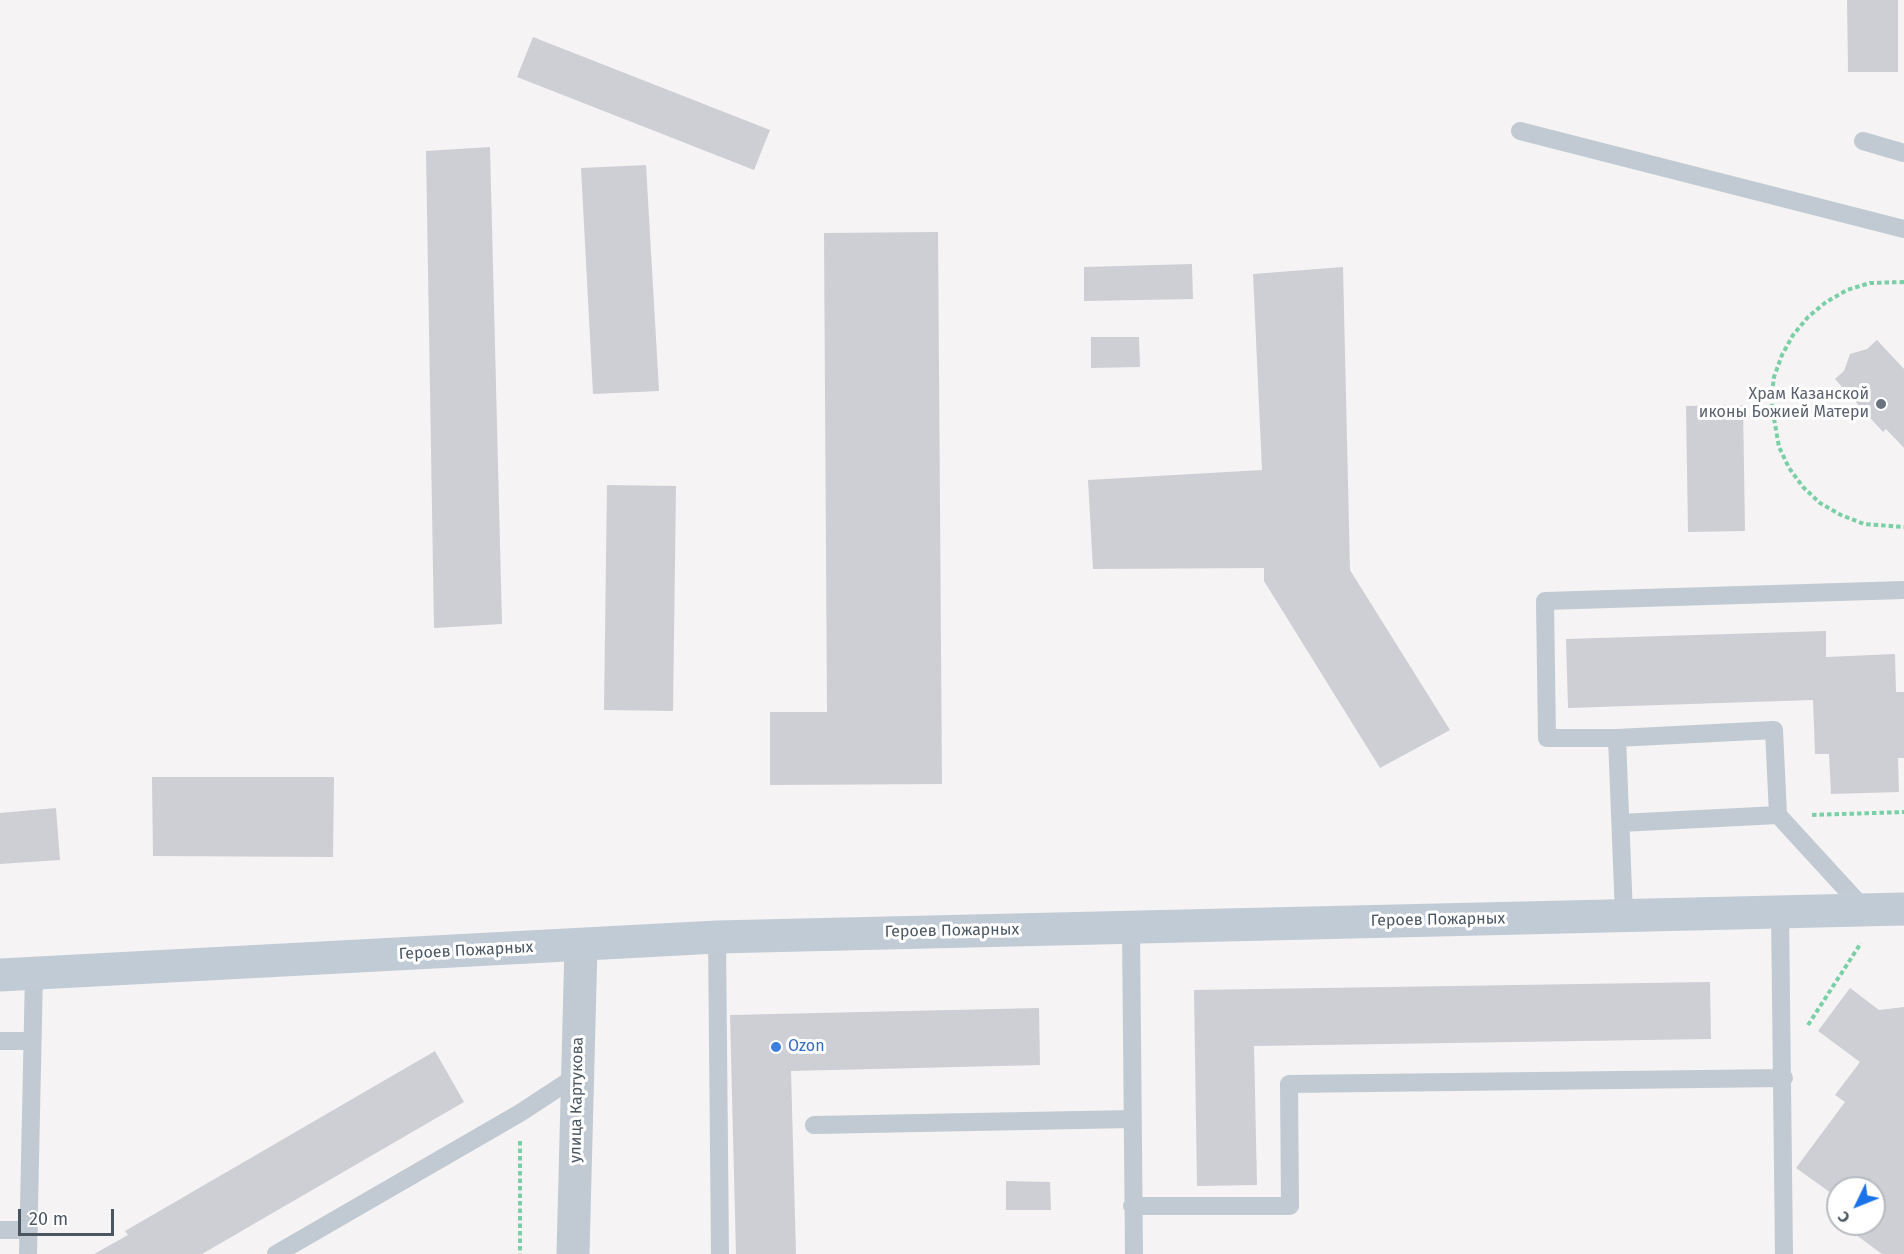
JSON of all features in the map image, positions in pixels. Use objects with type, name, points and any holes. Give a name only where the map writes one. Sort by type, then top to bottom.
[{"type":"main road","name":"Героев Пожарных","points":[[0,975],[717,937],[1624,915],[1867,912],[1904,909]]},
{"type":"street","name":"улица Картукова","points":[[573,1254],[581,946]]},
{"type":"lane","points":[[1520,131],[1904,229]]},
{"type":"lane","points":[[1863,141],[1904,153]]},
{"type":"lane","points":[[1867,912],[1778,815],[1774,730],[1617,738],[1547,738],[1545,601],[1904,590]]},
{"type":"lane","points":[[1617,738],[1624,915]]},
{"type":"lane","points":[[1621,823],[1778,815]]},
{"type":"lane","points":[[1780,912],[1784,1078],[1784,1254]]},
{"type":"lane","points":[[1131,927],[1134,1254]]},
{"type":"lane","points":[[717,937],[720,1254]]},
{"type":"lane","points":[[28,1254],[34,973]]},
{"type":"lane","points":[[0,1041],[31,1041]]},
{"type":"lane","points":[[276,1254],[520,1113],[578,1075]]},
{"type":"lane","points":[[1132,1206],[1290,1206],[1289,1084],[1784,1078]]},
{"type":"lane","points":[[814,1125],[1132,1119]]},
{"type":"lane","points":[[0,1230],[28,1230]]},
{"type":"path","points":[[1904,282],[1870,283],[1847,290],[1808,316],[1792,335],[1782,355],[1774,377],[1771,401],[1773,424],[1779,447],[1789,468],[1803,487],[1821,503],[1841,515],[1864,524],[1904,527]]},
{"type":"path","points":[[1778,815],[1904,812]]},
{"type":"path","points":[[520,1113],[520,1254]]},
{"type":"building","points":[[1847,0],[1898,0],[1898,72],[1848,72]]},
{"type":"building","points":[[533,37],[770,130],[754,170],[517,77]]},
{"type":"building","points":[[490,147],[502,624],[434,628],[426,151]]},
{"type":"building","points":[[646,165],[659,391],[593,394],[581,168]]},
{"type":"building","points":[[938,232],[942,784],[770,785],[770,712],[827,712],[824,233]]},
{"type":"building","points":[[1192,264],[1193,299],[1084,301],[1084,267]]},
{"type":"building","points":[[1343,267],[1350,570],[1450,730],[1380,768],[1264,581],[1264,568],[1093,569],[1088,480],[1262,470],[1253,274]]},
{"type":"building","points":[[1091,337],[1139,337],[1140,367],[1091,368]]},
{"type":"building","name":"Храм Казанской иконы Божией Матери","points":[[1877,340],[1904,369],[1904,448],[1886,429],[1883,432],[1835,379],[1844,371],[1850,354],[1867,349]]},
{"type":"building","points":[[1743,405],[1745,531],[1688,532],[1686,406]]},
{"type":"building","points":[[607,485],[676,486],[673,711],[604,710]]},
{"type":"building","points":[[1826,631],[1826,657],[1895,654],[1896,692],[1904,692],[1904,758],[1898,758],[1899,792],[1831,794],[1829,754],[1815,754],[1813,700],[1568,708],[1566,639]]},
{"type":"building","points":[[152,777],[334,777],[333,857],[153,856]]},
{"type":"building","points":[[56,808],[60,860],[0,864],[0,813]]},
{"type":"building","points":[[1710,982],[1711,1039],[1254,1046],[1257,1185],[1197,1186],[1194,990]]},
{"type":"building","points":[[1850,988],[1879,1010],[1904,1007],[1904,1254],[1882,1254],[1858,1236],[1886,1236],[1886,1176],[1826,1176],[1826,1189],[1796,1168],[1845,1102],[1835,1095],[1860,1062],[1818,1031]]},
{"type":"building","points":[[1039,1008],[1040,1065],[791,1071],[796,1254],[736,1254],[730,1015]]},
{"type":"building","points":[[435,1051],[464,1102],[202,1254],[94,1254],[128,1235],[125,1231]]},
{"type":"building","points":[[1006,1181],[1050,1182],[1051,1210],[1006,1210]]},
{"type":"place","name":"Храм Казанской иконы Божией Матери","points":[[1881,404]]},
{"type":"place","name":"Ozon","points":[[776,1047]]}]
